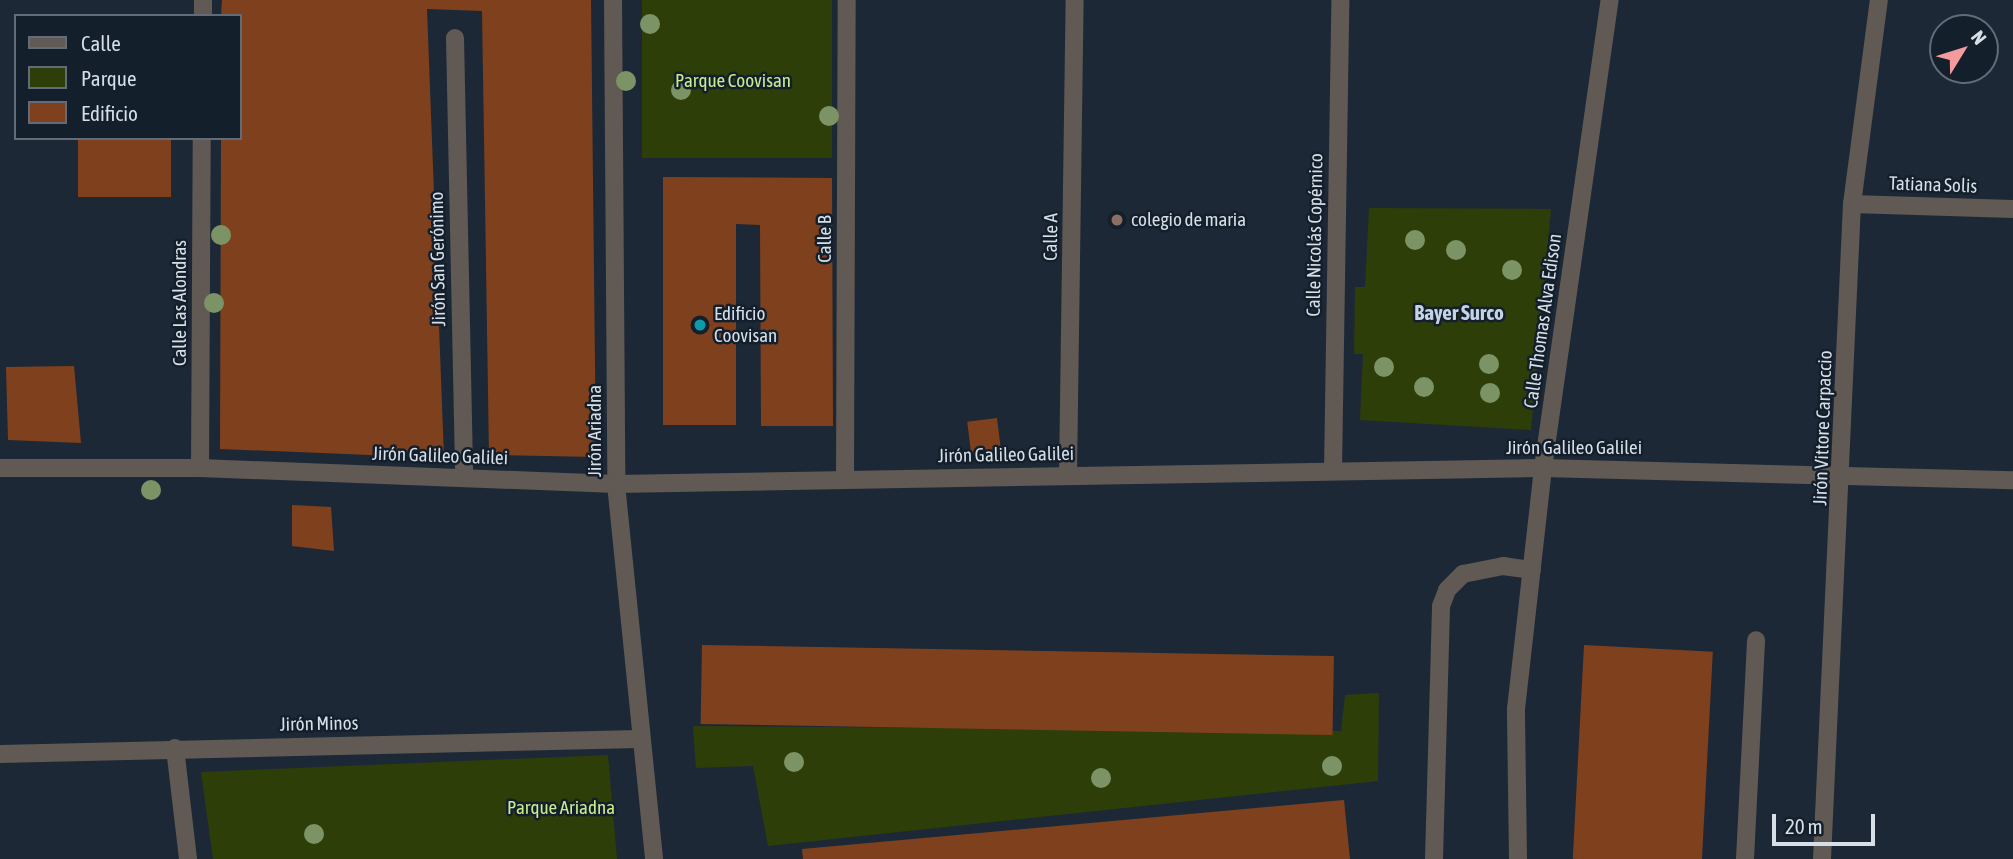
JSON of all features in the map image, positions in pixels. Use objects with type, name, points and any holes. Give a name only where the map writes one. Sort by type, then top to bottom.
[{"type":"street","name":"Jirón Ariadna","points":[[613,0],[616,484],[639,739],[654,859]]},
{"type":"street","name":"Calle B","points":[[845,479],[847,0]]},
{"type":"street","name":"Calle A","points":[[1069,475],[1075,0]]},
{"type":"street","name":"Calle Nicolás Copérnico","points":[[1333,471],[1339,0]]},
{"type":"street","name":"Calle Thomas Alva Edison","points":[[1518,859],[1516,709],[1543,468],[1610,0]]},
{"type":"street","name":"Jirón Vittore Carpaccio","points":[[1822,859],[1843,473],[1852,204],[1879,0]]},
{"type":"street","name":"Jirón San Gerónimo","points":[[454,38],[464,478]]},
{"type":"street","name":"Calle Las Alondras","points":[[200,468],[202,140]]},
{"type":"street","name":"Tatiana Solis","points":[[1852,204],[2013,209]]},
{"type":"street","name":"Jirón Galileo Galilei","points":[[0,468],[200,468],[616,484],[1543,468],[1843,473],[2013,480]]},
{"type":"street","points":[[1434,859],[1441,606],[1447,590],[1463,574],[1503,566],[1532,570]]},
{"type":"street","points":[[1745,859],[1756,640]]},
{"type":"street","name":"Jirón Minos","points":[[0,754],[639,739]]},
{"type":"street","points":[[175,748],[188,859]]},
{"type":"green space","name":"Parque Coovisan","points":[[642,0],[832,0],[832,158],[642,158]]},
{"type":"green space","points":[[1369,208],[1551,209],[1531,430],[1360,420],[1363,354],[1354,354],[1355,287],[1365,287]]},
{"type":"green space","points":[[1379,693],[1378,781],[768,846],[753,766],[696,768],[693,726],[1341,731],[1345,695]]},
{"type":"green space","name":"Parque Ariadna","points":[[608,755],[617,859],[213,859],[201,772]]},
{"type":"building","points":[[222,0],[591,0],[596,457],[489,455],[482,11],[427,9],[444,458],[220,449],[221,140],[242,140],[242,14],[221,14]]},
{"type":"building","points":[[78,140],[171,140],[171,197],[78,197]]},
{"type":"building","name":"Edificio Coovisan","points":[[663,177],[832,178],[833,426],[761,426],[760,225],[736,224],[736,425],[663,425]]},
{"type":"building","points":[[74,366],[81,443],[8,440],[6,367]]},
{"type":"building","points":[[997,418],[1001,451],[971,454],[967,422]]},
{"type":"building","points":[[292,505],[331,507],[334,551],[292,546]]},
{"type":"building","points":[[702,645],[1334,656],[1333,735],[701,724]]},
{"type":"building","points":[[1584,645],[1713,652],[1702,859],[1573,859]]},
{"type":"building","points":[[1344,800],[1350,859],[803,859],[802,849]]},
{"type":"place","name":"colegio de maria","points":[[1117,220]]},
{"type":"place","name":"Edificio Coovisan","points":[[700,325]]},
{"type":"district","name":"Bayer Surco","points":[[1459,312]]}]
